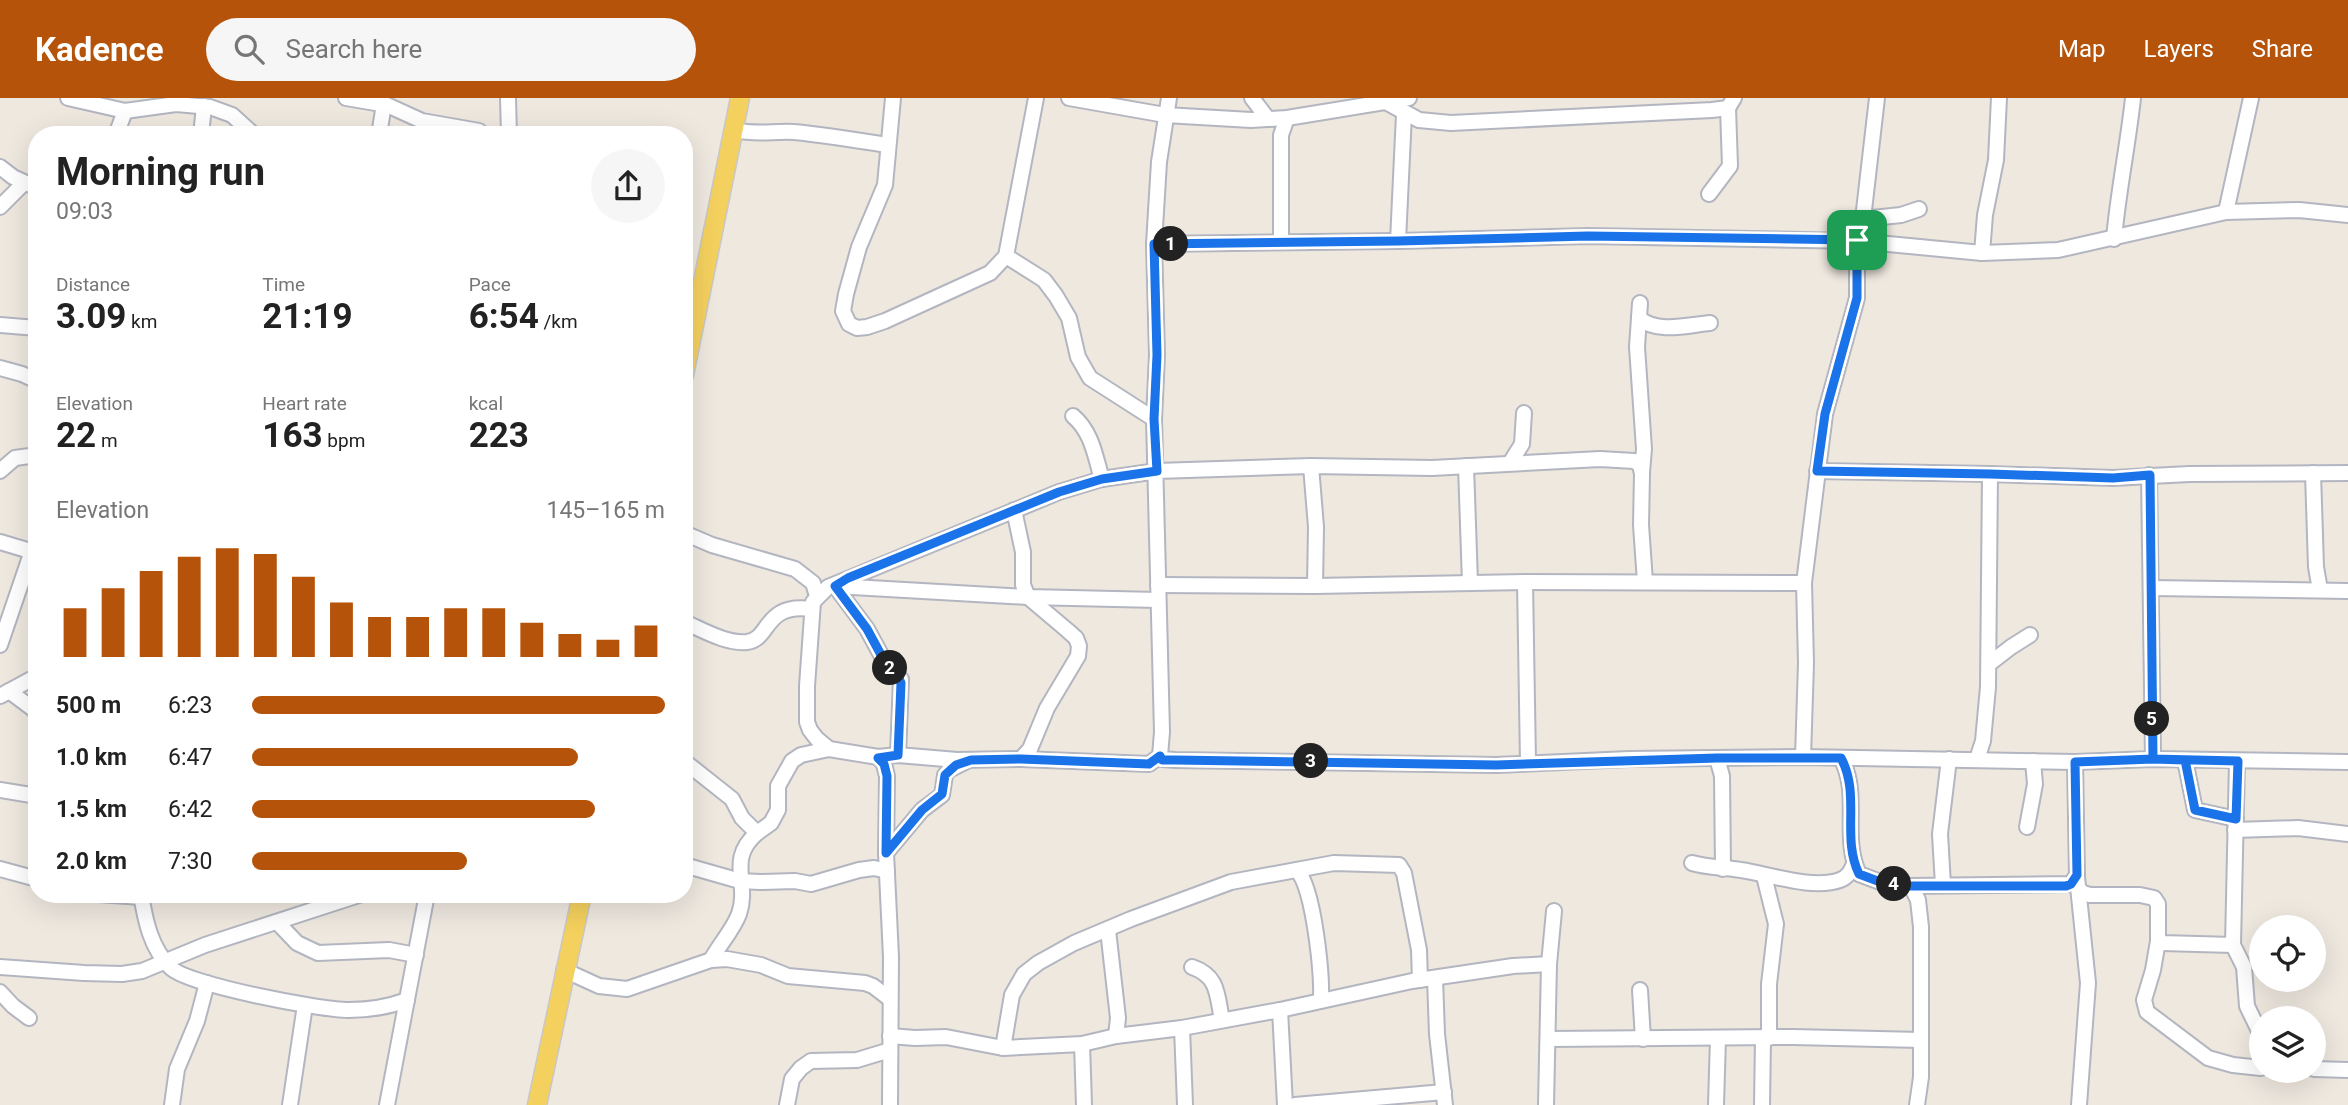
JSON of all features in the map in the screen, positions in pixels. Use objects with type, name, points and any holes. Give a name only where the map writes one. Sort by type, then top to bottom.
[{"type":"main road","points":[[693,328],[740,98]]},
{"type":"main road","points":[[537,1105],[580,903]]},
{"type":"street","points":[[68,98],[125,111],[161,105],[208,104],[232,115],[244,126]]},
{"type":"street","points":[[346,98],[387,102],[422,121],[450,126]]},
{"type":"street","points":[[508,98],[509,126]]},
{"type":"street","points":[[893,98],[885,185],[859,247],[843,311],[849,324],[857,328],[885,321],[990,274],[1006,256],[1036,98]]},
{"type":"street","points":[[1069,98],[1165,115],[1226,120],[1287,118],[1409,98]]},
{"type":"street","points":[[1169,98],[1165,115],[1154,244],[1157,355],[1154,419],[1162,760],[1528,763],[1803,757],[2075,762],[2153,759],[2348,762]]},
{"type":"street","points":[[1252,98],[1268,119]]},
{"type":"street","points":[[1609,114],[1610,98]]},
{"type":"street","points":[[1803,757],[1806,663],[1804,583],[1825,414],[1857,298],[1857,240],[1863,219],[1877,98]]},
{"type":"street","points":[[1982,253],[1996,160],[2000,98]]},
{"type":"street","points":[[2113,239],[2133,98]]},
{"type":"street","points":[[2226,212],[2251,98]]},
{"type":"street","points":[[381,126],[387,102]]},
{"type":"street","points":[[1386,103],[1404,114],[1426,122],[1451,123],[1609,114],[1731,103],[1730,166],[1709,194]]},
{"type":"street","points":[[203,126],[208,104]]},
{"type":"street","points":[[119,126],[125,111]]},
{"type":"street","points":[[1398,241],[1404,114]]},
{"type":"street","points":[[1281,243],[1281,135],[1287,118]]},
{"type":"street","points":[[734,130],[754,134],[790,132],[825,135],[887,145]]},
{"type":"street","points":[[0,167],[28,184]]},
{"type":"street","points":[[0,207],[28,188]]},
{"type":"street","points":[[1863,219],[1901,215],[1919,209]]},
{"type":"street","points":[[1154,244],[1588,236],[1857,240],[1982,253],[2058,250],[2226,212],[2299,210],[2348,215]]},
{"type":"street","points":[[1006,256],[1044,279],[1056,296],[1069,318],[1078,357],[1090,378],[1154,419]]},
{"type":"street","points":[[1640,303],[1637,347],[1644,449],[1641,525],[1645,582]]},
{"type":"street","points":[[1639,318],[1647,324],[1658,326],[1710,323]]},
{"type":"street","points":[[0,325],[28,327]]},
{"type":"street","points":[[0,368],[28,376]]},
{"type":"street","points":[[1510,463],[1522,444],[1524,413]]},
{"type":"street","points":[[1073,416],[1085,426],[1102,479]]},
{"type":"street","points":[[0,471],[15,458],[28,456]]},
{"type":"street","points":[[835,586],[848,578],[1059,492],[1102,479],[1157,471],[1311,466],[1432,468],[1558,459],[1634,461],[1640,465],[1642,474]]},
{"type":"street","points":[[1311,466],[1316,527],[1315,586]]},
{"type":"street","points":[[1466,466],[1469,583]]},
{"type":"street","points":[[1817,471],[2113,478],[2150,475],[2348,473]]},
{"type":"street","points":[[2314,473],[2316,567],[2320,590]]},
{"type":"street","points":[[1978,759],[1983,741],[1989,664],[1990,474]]},
{"type":"street","points":[[2150,475],[2153,759]]},
{"type":"street","points":[[1014,510],[1023,552],[1023,585],[1028,597],[1076,638],[1079,646],[1078,656],[1047,708],[1030,748],[1021,759]]},
{"type":"street","points":[[693,537],[795,569],[814,583],[807,722],[817,739],[829,749]]},
{"type":"street","points":[[0,542],[28,550]]},
{"type":"street","points":[[0,645],[28,568]]},
{"type":"street","points":[[1525,582],[1528,763]]},
{"type":"street","points":[[693,626],[717,636],[745,642],[761,634],[770,620],[785,610],[814,603],[828,587],[835,586],[1028,597],[1469,583],[1804,583]]},
{"type":"street","points":[[835,586],[867,629],[886,664],[901,680],[898,755]]},
{"type":"street","points":[[2151,588],[2348,591]]},
{"type":"street","points":[[1989,664],[2030,635]]},
{"type":"street","points":[[4,693],[28,681]]},
{"type":"street","points":[[4,693],[28,707]]},
{"type":"street","points":[[711,961],[740,910],[743,889],[738,864],[741,856],[757,833],[771,823],[778,810],[778,786],[792,761],[801,755],[829,749],[878,758],[898,755],[971,760],[1021,759],[1149,764],[1160,756]]},
{"type":"street","points":[[878,758],[884,764],[887,776],[886,853],[891,957],[890,1105]]},
{"type":"street","points":[[1717,758],[1722,776],[1723,869]]},
{"type":"street","points":[[1841,758],[1851,783],[1851,855],[1859,874],[1883,883],[1911,886],[2066,886],[2077,883]]},
{"type":"street","points":[[1939,885],[1940,834],[1949,759]]},
{"type":"street","points":[[886,853],[922,810],[942,794],[945,775],[949,770],[971,760]]},
{"type":"street","points":[[2185,760],[2195,810],[2235,824],[2348,834]]},
{"type":"street","points":[[2027,827],[2028,811],[2035,790],[2033,761]]},
{"type":"street","points":[[2238,761],[2233,945],[2244,967],[2249,1010]]},
{"type":"street","points":[[2075,762],[2077,883],[2088,983],[2079,1105]]},
{"type":"street","points":[[693,768],[732,799],[742,818],[757,833]]},
{"type":"street","points":[[0,790],[28,795]]},
{"type":"street","points":[[1003,1048],[1012,995],[1024,974],[1070,945],[1130,919],[1231,882],[1334,863],[1398,864],[1404,873],[1427,979],[1445,1099],[1294,1105]]},
{"type":"street","points":[[1692,863],[1739,869],[1764,876],[1832,882],[1847,876],[1854,864]]},
{"type":"street","points":[[693,868],[740,881],[795,881],[811,884],[859,870],[887,871]]},
{"type":"street","points":[[0,869],[28,877]]},
{"type":"street","points":[[1297,870],[1304,881],[1317,941],[1322,979],[1321,1000]]},
{"type":"street","points":[[1762,1105],[1769,985],[1776,924],[1764,876]]},
{"type":"street","points":[[2077,883],[2083,893],[2091,895],[2140,895],[2154,898],[2158,904],[2158,941],[2144,1000],[2147,1012],[2208,1058],[2249,1067]]},
{"type":"street","points":[[1919,902],[1924,891],[1939,885]]},
{"type":"street","points":[[1911,886],[1919,902],[1921,936],[1921,1077],[1917,1105]]},
{"type":"street","points":[[142,903],[147,927],[165,961],[182,975],[207,983],[338,1010],[387,1007],[407,1000]]},
{"type":"street","points":[[0,967],[122,974],[142,971],[205,945],[335,903]]},
{"type":"street","points":[[387,1105],[425,903]]},
{"type":"street","points":[[1546,1105],[1553,911]]},
{"type":"street","points":[[277,922],[297,943],[318,953],[389,950],[416,955]]},
{"type":"street","points":[[1108,930],[1118,1018],[1116,1036]]},
{"type":"street","points":[[2158,941],[2233,945]]},
{"type":"street","points":[[564,970],[599,986],[627,989],[711,961],[727,959],[761,965],[788,976],[865,983],[890,999]]},
{"type":"street","points":[[788,1105],[792,1079],[811,1060],[857,1060],[890,1043],[915,1038],[946,1037],[1003,1048],[1082,1044],[1116,1036],[1182,1028],[1280,1010],[1427,979],[1513,966],[1549,964]]},
{"type":"street","points":[[1192,967],[1209,975],[1213,982],[1222,1020]]},
{"type":"street","points":[[172,1105],[177,1069],[197,1021],[207,983]]},
{"type":"street","points":[[1640,990],[1643,1040]]},
{"type":"street","points":[[0,992],[7,1007],[29,1018]]},
{"type":"street","points":[[290,1105],[305,1004]]},
{"type":"street","points":[[1280,1010],[1285,1105]]},
{"type":"street","points":[[1182,1028],[1185,1105]]},
{"type":"street","points":[[1716,1105],[1718,1038]]},
{"type":"street","points":[[1549,1039],[1921,1040]]},
{"type":"street","points":[[1082,1044],[1084,1105]]},
{"type":"street","points":[[2326,1069],[2348,1069]]},
{"type":"route","points":[[1857,240],[1588,236],[1154,244],[1157,355],[1154,419],[1157,471],[1102,479],[1059,492],[848,578],[835,586],[867,629],[886,664],[901,680],[898,755],[878,758],[884,764],[887,776],[886,853],[922,810],[942,794],[945,775],[949,770],[971,760],[1021,759],[1149,764],[1160,756],[1162,760],[1496,765],[1717,758],[1841,758],[1851,783],[1851,855],[1859,874],[1883,883],[1910,886],[2071,884],[2077,877],[2075,762],[2153,759],[2238,761],[2236,819],[2195,810],[2185,760],[2153,759],[2150,475],[2113,478],[1817,471],[1825,414],[1857,298],[1857,240]]}]
